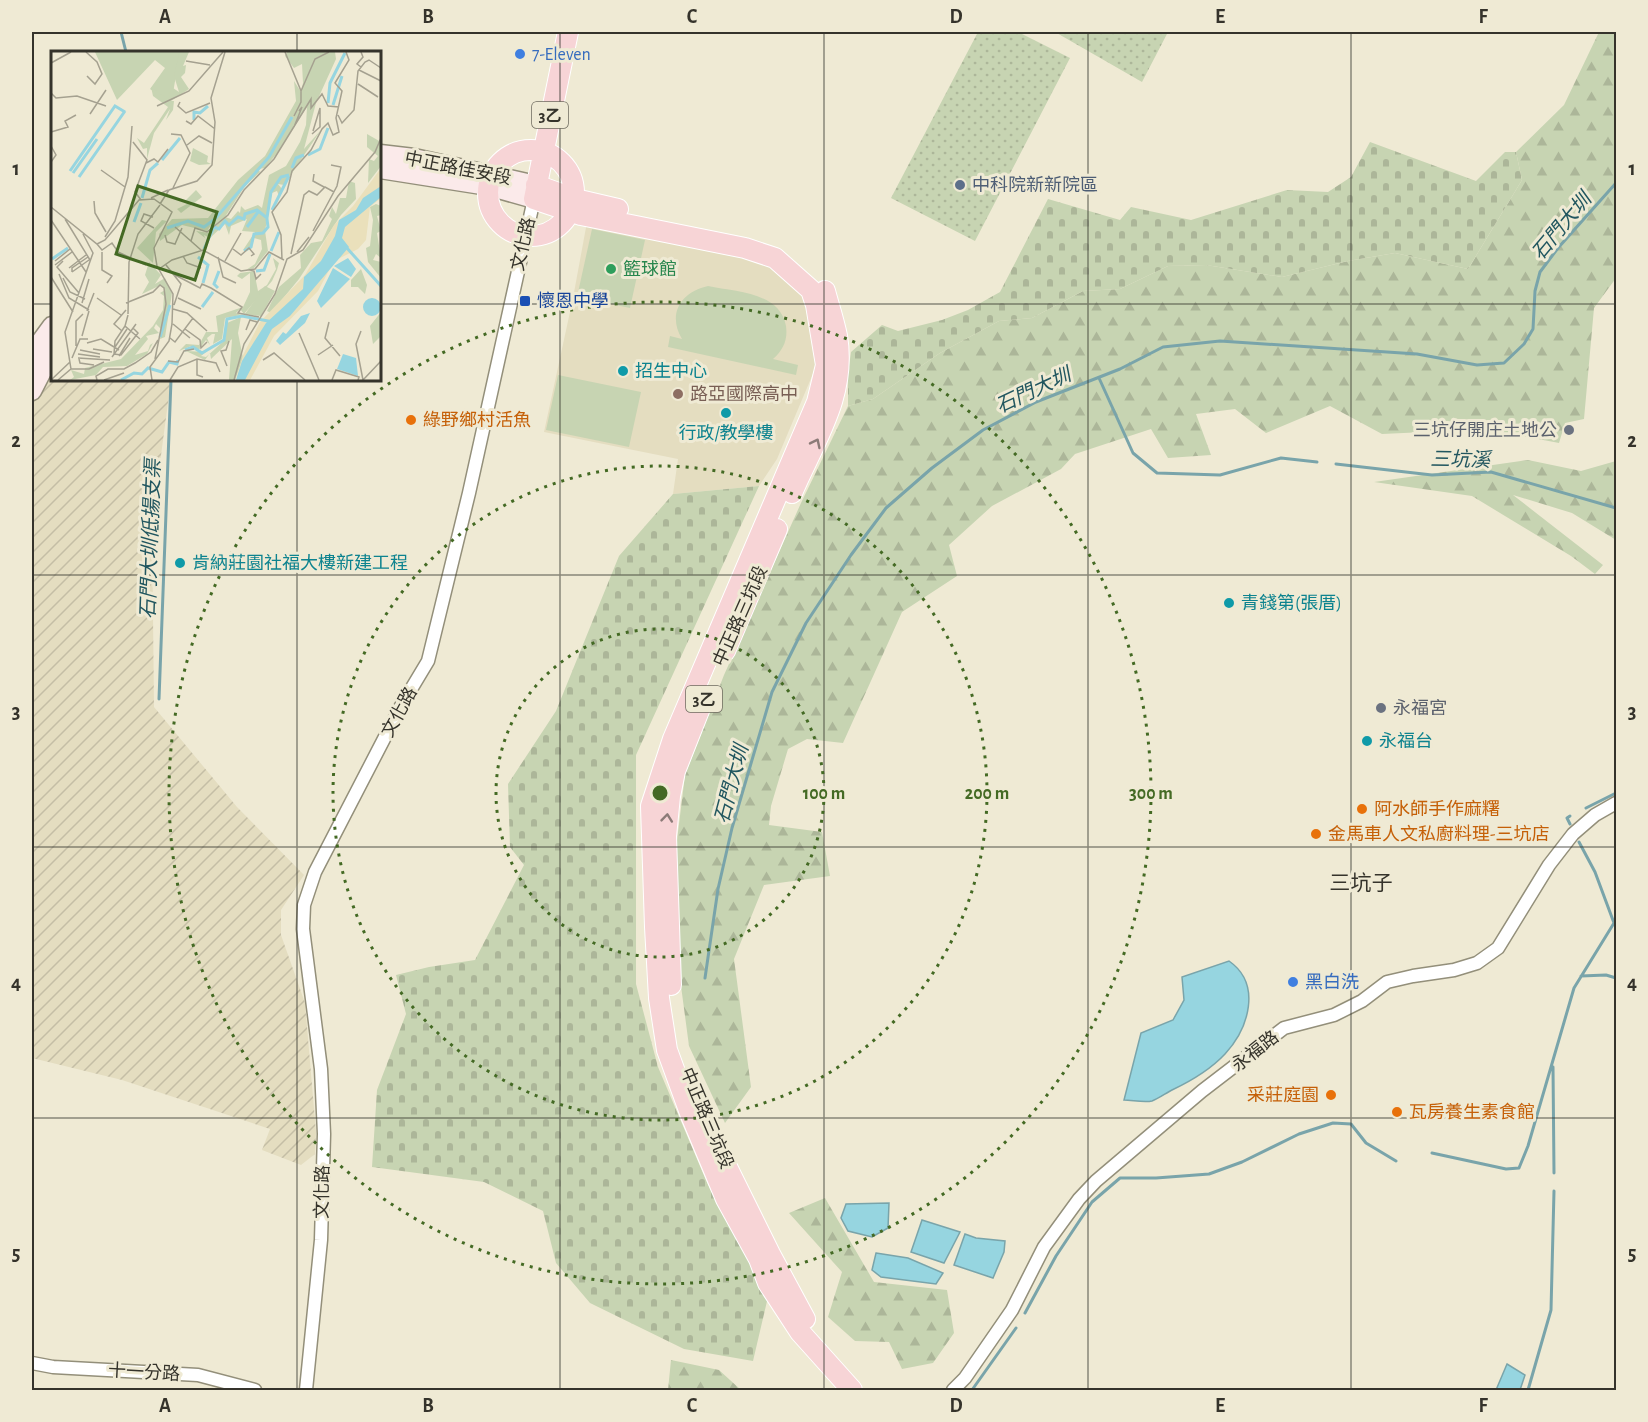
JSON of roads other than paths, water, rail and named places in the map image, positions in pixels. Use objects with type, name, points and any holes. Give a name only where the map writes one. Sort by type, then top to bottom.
[{"type":"main road","name":"文化路","points":[[535,192],[568,32]]},
{"type":"main road","points":[[525,150],[543,150],[562,162],[573,179],[573,205],[565,222],[547,234],[524,236],[508,230],[494,215],[488,202],[490,180],[500,163],[511,154],[525,150]]},
{"type":"main road","name":"中正路佳安段","points":[[381,154],[414,158],[535,192]]},
{"type":"main road","name":"中正路佳安段","points":[[381,169],[490,180]]},
{"type":"main road","name":"中正路三坑段","points":[[535,192],[573,205],[745,248],[776,258],[810,290],[816,305],[826,365],[817,402],[673,740],[651,806],[655,927],[659,998],[667,1050],[690,1113],[726,1199],[759,1259],[768,1283],[800,1332],[852,1390]]},
{"type":"main road","name":"中正路三坑段","points":[[573,205],[747,238],[781,252],[825,291],[837,336],[838,371],[832,405],[705,695],[675,771],[666,836],[672,1008],[685,1070],[701,1112],[727,1167],[806,1320],[868,1390]]},
{"type":"main road","points":[[32,360],[51,327]]},
{"type":"main road","points":[[32,391],[51,354]]},
{"type":"street","name":"文化路","points":[[306,1390],[321,1240],[324,1134],[321,1069],[303,929],[304,905],[315,872],[401,706],[428,661],[469,493],[535,192]]},
{"type":"street","name":"永福路","points":[[952,1390],[965,1378],[1012,1310],[1044,1247],[1079,1199],[1096,1181],[1202,1091],[1284,1028],[1334,1015],[1362,1001],[1387,982],[1454,970],[1477,963],[1498,948],[1549,865],[1574,834],[1595,815],[1617,803]]},
{"type":"street","name":"十一分路","points":[[32,1363],[53,1367],[198,1375],[255,1390]]},
{"type":"water","points":[[1229,961],[1246,982],[1249,994],[1246,1019],[1225,1054],[1207,1070],[1157,1099],[1145,1102],[1124,1100],[1141,1033],[1173,1020],[1184,1000],[1182,977]]},
{"type":"water","points":[[889,1203],[888,1228],[872,1237],[848,1231],[841,1218],[846,1204]]},
{"type":"water","points":[[922,1220],[960,1232],[944,1263],[911,1252]]},
{"type":"water","points":[[965,1234],[976,1238],[1005,1241],[1004,1252],[993,1278],[954,1265]]},
{"type":"water","points":[[876,1253],[908,1258],[943,1273],[936,1284],[881,1277],[872,1270]]},
{"type":"water","points":[[1507,1364],[1525,1375],[1520,1390],[1496,1390]]},
{"type":"waterway","name":"石門大圳低揚支渠","points":[[121,32],[126,51]]},
{"type":"waterway","name":"石門大圳","points":[[705,978],[718,889],[732,828],[772,692],[806,623],[851,555],[886,508],[932,468],[983,430],[1036,402],[1120,369],[1163,347],[1220,341],[1417,354],[1477,365],[1504,363],[1524,344],[1533,329],[1535,291],[1540,272],[1558,248],[1616,183]]},
{"type":"waterway","name":"三坑溪","points":[[1099,378],[1133,453],[1157,473],[1220,475],[1281,458],[1317,462]]},
{"type":"waterway","name":"石門大圳低揚支渠","points":[[159,699],[171,381]]},
{"type":"waterway","name":"三坑溪","points":[[1336,464],[1432,475],[1491,472],[1616,508]]},
{"type":"waterway","points":[[1586,808],[1616,793]]},
{"type":"waterway","points":[[1570,816],[1567,818],[1570,824]]},
{"type":"waterway","points":[[1432,1153],[1506,1169],[1519,1168],[1528,1146],[1574,988],[1614,923],[1595,872],[1579,842]]},
{"type":"waterway","points":[[1581,976],[1606,975],[1616,978]]},
{"type":"waterway","points":[[1553,1067],[1554,1173]]},
{"type":"waterway","points":[[1025,1313],[1056,1256],[1092,1202],[1120,1178],[1209,1174],[1242,1162],[1299,1134],[1333,1123],[1351,1124],[1366,1143],[1396,1161]]},
{"type":"waterway","points":[[1528,1390],[1551,1310],[1554,1191]]},
{"type":"waterway","points":[[972,1390],[1016,1328]]},
{"type":"place","name":"7-Eleven","points":[[520,54]]},
{"type":"place","name":"中科院新新院區","points":[[960,185]]},
{"type":"place","name":"籃球館","points":[[611,269]]},
{"type":"place","name":"懷恩中學","points":[[525,301]]},
{"type":"place","name":"招生中心","points":[[623,371]]},
{"type":"place","name":"路亞國際高中","points":[[678,394]]},
{"type":"place","name":"行政/教學樓","points":[[726,413]]},
{"type":"place","name":"綠野鄉村活魚","points":[[411,420]]},
{"type":"place","name":"三坑仔開庄土地公","points":[[1569,430]]},
{"type":"place","name":"肯納莊園社福大樓新建工程","points":[[180,563]]},
{"type":"place","name":"青錢第(張厝)","points":[[1229,603]]},
{"type":"place","name":"永福宮","points":[[1381,708]]},
{"type":"place","name":"永福台","points":[[1367,741]]},
{"type":"place","name":"阿水師手作麻糬","points":[[1362,809]]},
{"type":"place","name":"金馬車人文私廚料理-三坑店","points":[[1316,834]]},
{"type":"place","name":"黑白洗","points":[[1293,982]]},
{"type":"place","name":"采莊庭園","points":[[1331,1095]]},
{"type":"place","name":"瓦房養生素食館","points":[[1397,1112]]},
{"type":"district","name":"三坑子","points":[[1361,883]]}]
